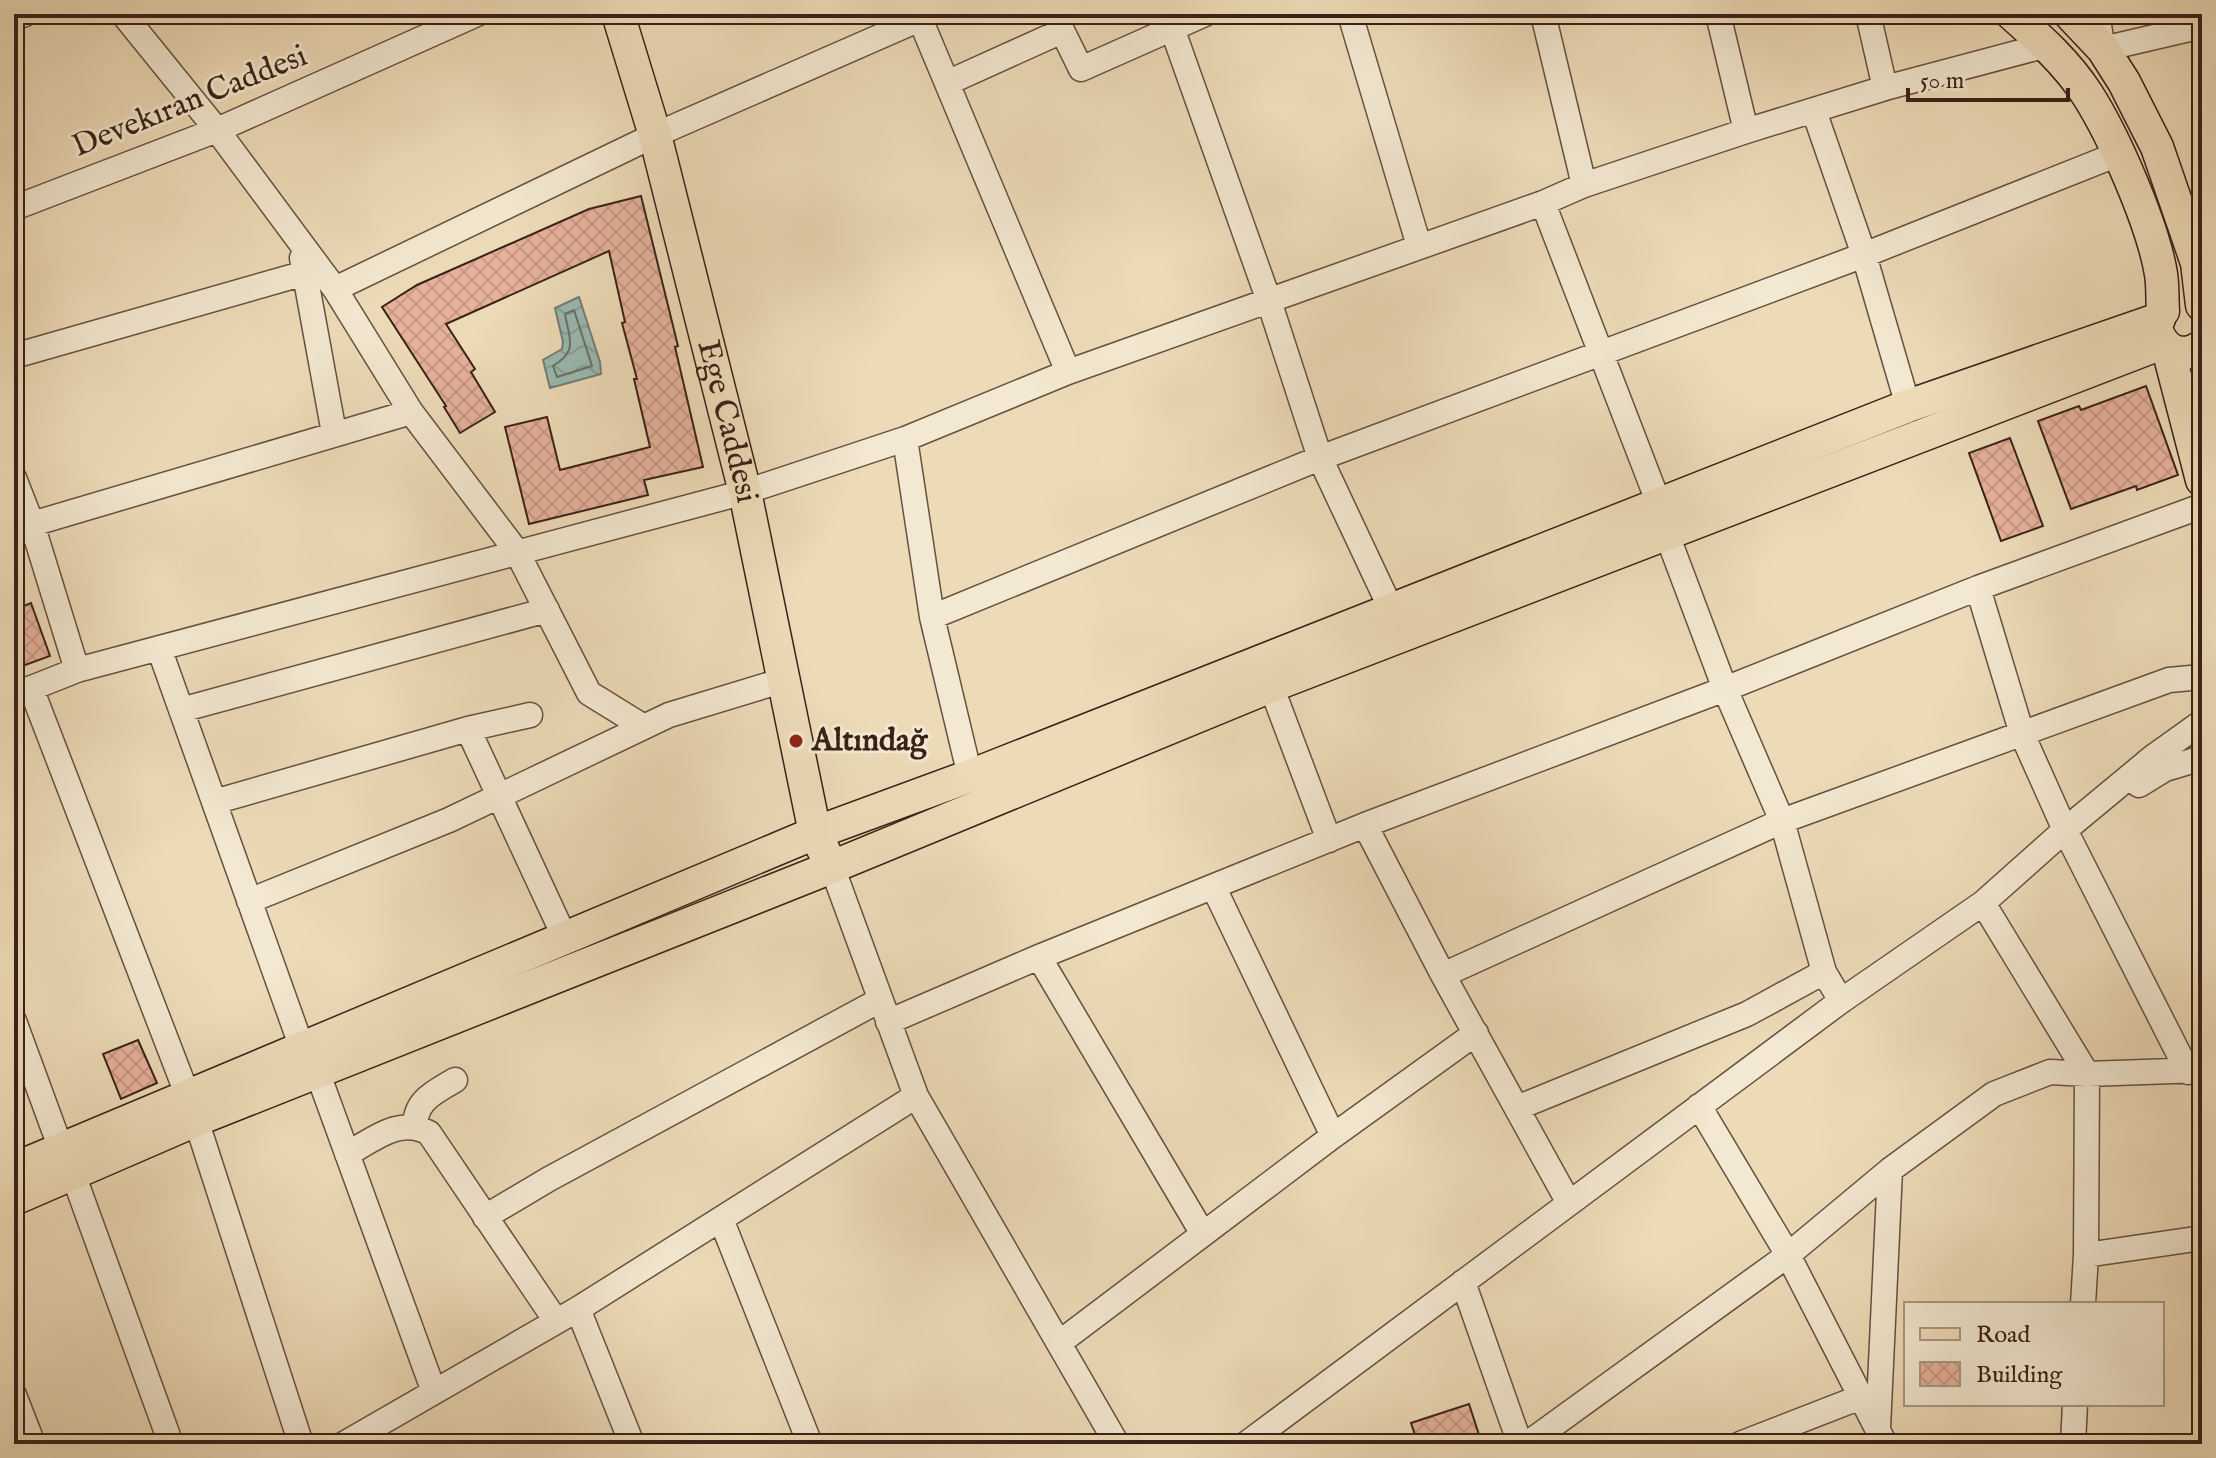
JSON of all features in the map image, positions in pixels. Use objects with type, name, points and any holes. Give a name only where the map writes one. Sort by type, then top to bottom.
[{"type":"main road","name":"Ege Caddesi","points":[[618,14],[655,135],[745,492],[815,833],[832,867]]},
{"type":"main road","points":[[2012,14],[2047,45],[2087,94],[2118,154],[2148,227],[2161,274],[2163,330],[2202,480]]},
{"type":"main road","points":[[310,1060],[565,938],[815,833],[970,776],[1391,609],[1662,518],[2163,330],[2178,302],[2202,307],[2197,263],[2157,147],[2124,82],[2103,49],[2070,14]]},
{"type":"main road","points":[[2163,330],[2184,354],[2202,346]]},
{"type":"main road","points":[[14,1199],[67,1162],[192,1107],[310,1060],[832,867],[1271,686],[1662,518],[1908,406],[2163,330]]},
{"type":"main road","points":[[14,1169],[67,1162]]},
{"type":"street","points":[[14,18],[25,14]]},
{"type":"street","points":[[123,14],[217,130],[335,289],[411,412],[517,552],[589,693],[644,727]]},
{"type":"street","name":"Devekıran Caddesi","points":[[14,208],[217,130],[477,14]]},
{"type":"street","points":[[947,83],[1058,23],[1081,69],[1170,20],[1205,14]]},
{"type":"street","points":[[1350,14],[1419,246]]},
{"type":"street","points":[[1543,14],[1584,185]]},
{"type":"street","points":[[1718,14],[1746,131]]},
{"type":"street","points":[[1868,14],[1885,88]]},
{"type":"street","points":[[2097,14],[2103,49],[2202,26]]},
{"type":"street","points":[[335,289],[655,135],[919,16],[1068,372]]},
{"type":"street","points":[[1170,20],[1269,301],[1320,458],[1391,609]]},
{"type":"street","points":[[301,1444],[192,1107],[23,692],[77,670],[745,492],[905,439],[1068,372],[1543,203],[1584,185],[1885,88],[2047,45]]},
{"type":"street","points":[[1814,111],[1864,255],[1908,406]]},
{"type":"street","points":[[932,617],[1320,458],[1864,255],[2118,154]]},
{"type":"street","points":[[1543,203],[1725,689],[1782,821],[1824,972],[1841,1001]]},
{"type":"street","points":[[300,245],[334,433]]},
{"type":"street","points":[[14,356],[305,273]]},
{"type":"street","points":[[23,530],[411,412]]},
{"type":"street","points":[[905,439],[932,617],[970,776]]},
{"type":"street","points":[[14,478],[23,530],[77,670]]},
{"type":"street","points":[[485,1217],[549,1179],[884,1011],[1039,957],[1365,825],[1725,689],[1978,588],[2202,506]]},
{"type":"street","points":[[1527,1444],[1788,1255],[1890,1170],[1994,1094],[2050,1072],[2195,1071],[2065,830],[2022,734],[1978,588]]},
{"type":"street","points":[[181,710],[547,610]]},
{"type":"street","points":[[159,648],[249,901],[347,1154],[434,1392]]},
{"type":"street","points":[[1443,975],[1782,821],[2169,680],[2202,677]]},
{"type":"street","points":[[249,901],[449,820],[669,715],[784,680]]},
{"type":"street","points":[[1271,686],[1329,840]]},
{"type":"street","points":[[214,802],[468,729],[530,715]]},
{"type":"street","points":[[1246,1444],[1841,1001],[1983,903],[2153,757],[2202,722]]},
{"type":"street","points":[[468,729],[565,938]]},
{"type":"street","points":[[2065,830],[2165,769],[2202,758]]},
{"type":"street","points":[[1365,825],[1443,975],[1569,1203]]},
{"type":"street","points":[[832,867],[916,1096],[1117,1444]]},
{"type":"street","points":[[1214,888],[1333,1136]]},
{"type":"street","points":[[1983,903],[2087,1074],[2083,1302]]},
{"type":"street","points":[[1039,957],[1203,1234]]},
{"type":"street","points":[[1517,1108],[1747,1014],[1824,972]]},
{"type":"street","points":[[14,1021],[171,1444]]},
{"type":"street","points":[[1059,1343],[1333,1136],[1476,1033]]},
{"type":"street","points":[[415,1127],[422,1100],[455,1080]]},
{"type":"street","points":[[344,1444],[578,1309],[916,1096]]},
{"type":"street","points":[[1699,1106],[1788,1255],[1882,1437]]},
{"type":"street","points":[[347,1154],[399,1126],[415,1127],[429,1133],[556,1321]]},
{"type":"street","points":[[1882,1437],[1890,1170]]},
{"type":"street","points":[[721,1219],[810,1444]]},
{"type":"street","points":[[2086,1255],[2202,1238]]},
{"type":"street","points":[[1463,1282],[1520,1444]]},
{"type":"street","points":[[578,1309],[632,1444]]},
{"type":"street","points":[[14,1395],[33,1444]]},
{"type":"street","points":[[1740,1444],[1861,1397]]},
{"type":"street","points":[[2073,1444],[2075,1406]]},
{"type":"water","points":[[579,297],[601,374],[550,388],[543,360],[562,349],[563,342],[555,308]]},
{"type":"building","points":[[641,196],[678,346],[675,347],[703,467],[644,480],[648,495],[529,524],[505,427],[547,417],[560,470],[650,447],[609,251],[446,324],[475,369],[471,372],[495,412],[460,433],[382,307],[417,285],[589,209]]},
{"type":"building","points":[[2146,386],[2178,475],[2071,509],[2038,421],[2079,406],[2081,410]]},
{"type":"building","points":[[2010,438],[2043,526],[2001,541],[1969,453]]},
{"type":"building","points":[[31,603],[50,656],[14,669],[14,610]]},
{"type":"building","points":[[138,1040],[157,1083],[121,1099],[103,1054]]},
{"type":"building","points":[[1469,1404],[1482,1444],[1418,1444],[1411,1423]]},
{"type":"place","name":"Altındağ","points":[[796,741]]}]
